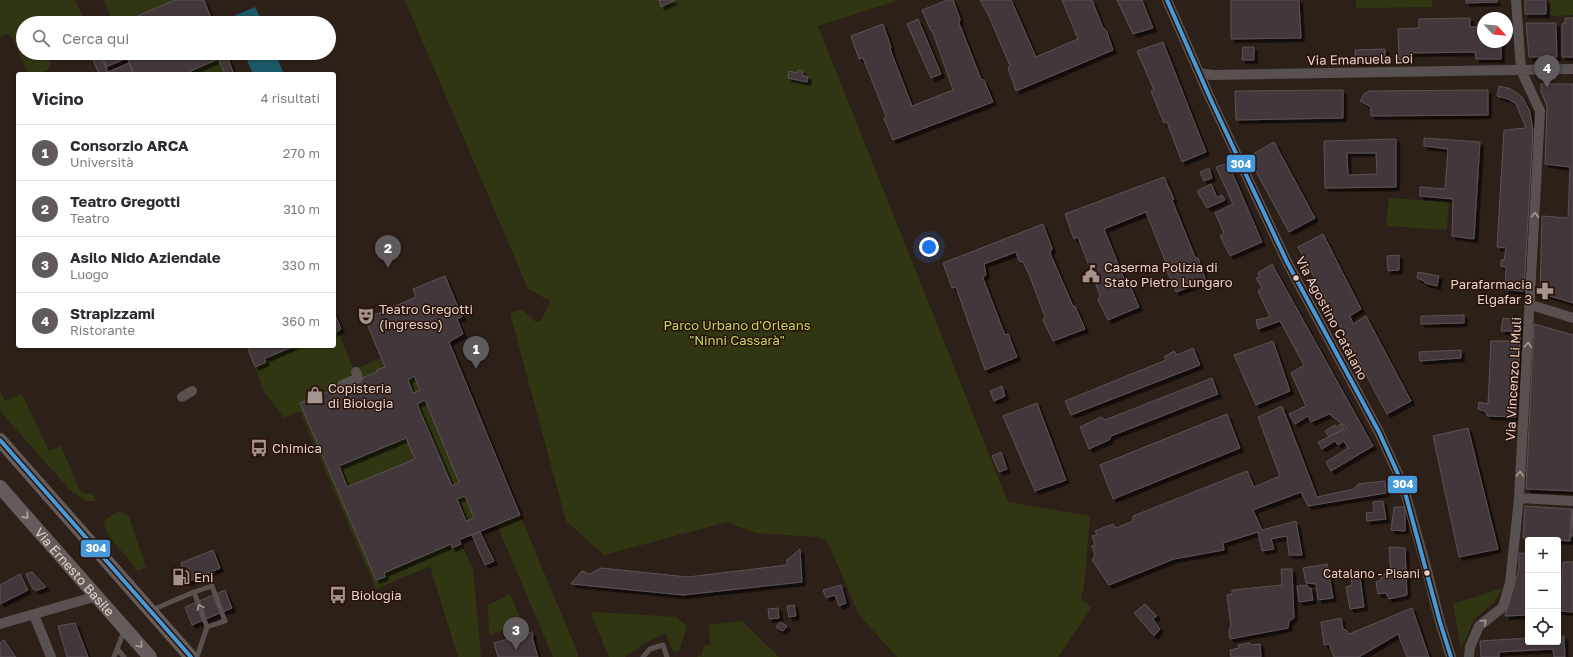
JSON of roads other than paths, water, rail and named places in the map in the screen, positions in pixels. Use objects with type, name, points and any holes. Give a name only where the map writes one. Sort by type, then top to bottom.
[{"type":"main road","points":[[0,441],[191,657]]},
{"type":"main road","name":"Via Ernesto Basile","points":[[0,487],[150,657]]},
{"type":"street","name":"Via Agostino Catalano","points":[[1167,0],[1251,189],[1287,262],[1379,432],[1403,485],[1451,657]]},
{"type":"street","points":[[1516,0],[1521,70]]},
{"type":"street","name":"Via Emanuela Loi","points":[[1200,73],[1212,75],[1573,69]]},
{"type":"street","name":"Via Vincenzo Li Muli","points":[[1469,657],[1470,647],[1479,626],[1502,606],[1510,583],[1519,498],[1540,111],[1521,70]]},
{"type":"street","points":[[1530,305],[1573,318]]},
{"type":"street","points":[[342,385],[358,378],[356,372]]},
{"type":"street","points":[[182,397],[192,391]]},
{"type":"street","points":[[1519,498],[1573,501]]},
{"type":"street","points":[[0,624],[97,596]]},
{"type":"street","points":[[34,615],[51,657]]},
{"type":"lane","points":[[151,611],[194,592],[212,586],[225,620],[207,627]]},
{"type":"lane","points":[[194,592],[207,627],[197,657]]},
{"type":"lane","points":[[114,657],[125,628]]},
{"type":"lane","points":[[643,657],[650,649],[663,645],[667,657]]},
{"type":"lane","points":[[117,649],[124,657]]},
{"type":"water","points":[[255,7],[260,16],[234,16]]},
{"type":"water","points":[[247,60],[278,60],[283,72],[252,72]]},
{"type":"place","name":"Strapizzami","points":[[1547,88]]},
{"type":"place","name":"Teatro Gregotti","points":[[388,268]]},
{"type":"place","name":"Caserma Polizia di Stato Pietro Lungaro","points":[[1091,274]]},
{"type":"place","name":"Parafarmacia Elgafar 3","points":[[1545,291]]},
{"type":"place","name":"Teatro Gregotti (Ingresso)","points":[[366,316]]},
{"type":"place","name":"Consorzio ARCA","points":[[476,369]]},
{"type":"place","name":"Copisteria di Biologia","points":[[315,395]]},
{"type":"place","name":"Chimica","points":[[259,448]]},
{"type":"place","name":"Catalano - Pisani","points":[[1427,573]]},
{"type":"place","name":"Eni","points":[[181,577]]},
{"type":"place","name":"Biologia","points":[[338,595]]},
{"type":"place","name":"Asilo Nido Aziendale","points":[[516,650]]},
{"type":"park label","name":"Parco Urbano d'Orleans \"Ninni Cassarà\"","points":[[737,332]]}]
